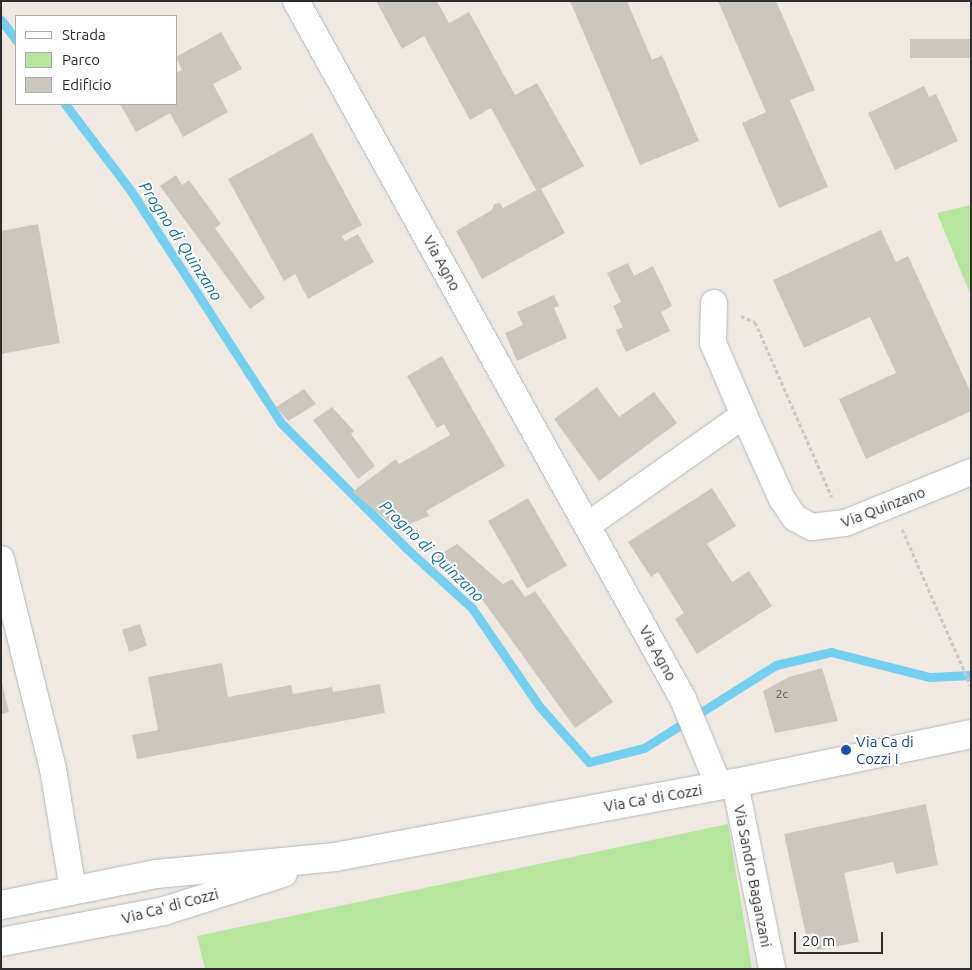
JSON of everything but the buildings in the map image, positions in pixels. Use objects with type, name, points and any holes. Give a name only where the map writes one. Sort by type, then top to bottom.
[{"type":"main road","name":"Via Ca' di Cozzi","points":[[1,905],[156,874],[335,857],[727,784],[971,734]]},
{"type":"main road","name":"Via Ca' di Cozzi","points":[[1,942],[164,911],[335,857]]},
{"type":"street","name":"Via Agno","points":[[296,1],[683,699],[705,751],[727,784]]},
{"type":"street","points":[[588,525],[744,415],[713,343],[714,303]]},
{"type":"street","name":"Via Quinzano","points":[[744,415],[782,499],[795,518],[812,527],[845,523],[971,472]]},
{"type":"street","points":[[1,559],[53,769],[73,890]]},
{"type":"street","name":"Via Sandro Baganzani","points":[[727,784],[772,969]]},
{"type":"path","points":[[714,303],[755,322],[831,496],[837,499]]},
{"type":"path","points":[[898,520],[971,686]]},
{"type":"green space","points":[[971,205],[971,296],[937,213]]},
{"type":"green space","points":[[728,824],[752,969],[205,969],[197,936]]},
{"type":"waterway","name":"Progno di Quinzano","points":[[1,20],[15,39]]},
{"type":"waterway","name":"Progno di Quinzano","points":[[66,105],[131,191],[281,423],[406,548],[472,608],[539,706],[589,762],[644,748],[776,665],[831,652],[930,677],[971,675]]},
{"type":"place","name":"Via Ca di Cozzi I","points":[[846,750]]}]
